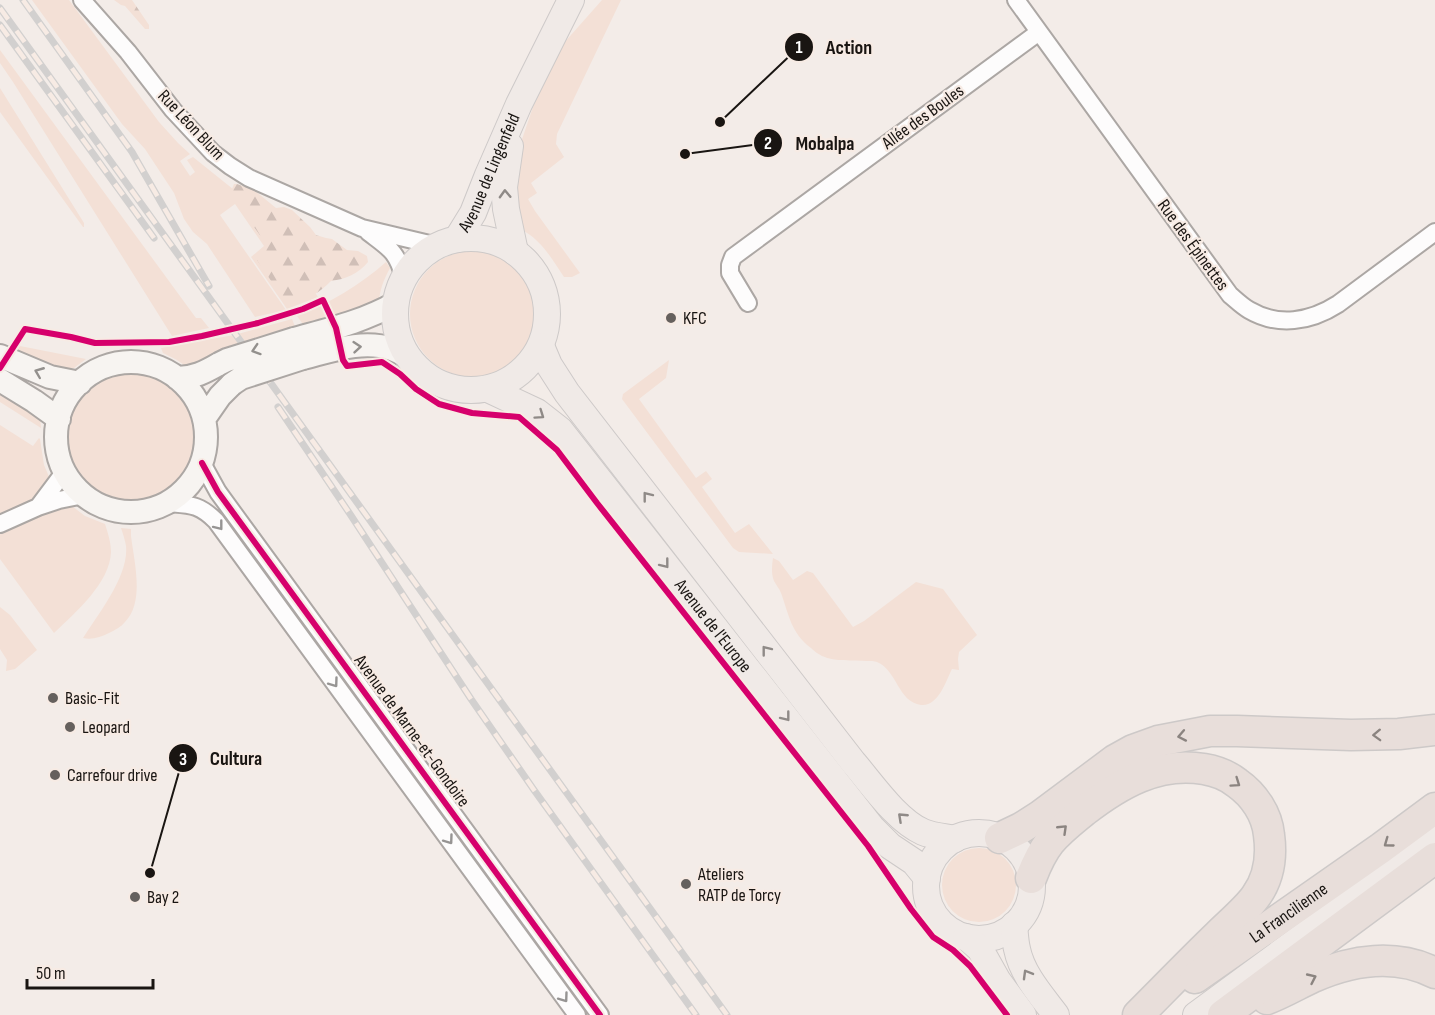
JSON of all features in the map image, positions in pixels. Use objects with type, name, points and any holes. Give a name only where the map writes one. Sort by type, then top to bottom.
[{"type":"highway","points":[[1000,838],[1040,816],[1115,760],[1133,750],[1158,741],[1210,731],[1351,735],[1399,734],[1435,730]]},
{"type":"highway","points":[[1031,878],[1050,842],[1066,825],[1098,800],[1133,779],[1173,767],[1198,768],[1231,778],[1247,790],[1260,807],[1269,828],[1271,850],[1269,870],[1256,896],[1140,1015]]},
{"type":"highway","name":"La Francilienne","points":[[1140,1015],[1435,808]]},
{"type":"highway","points":[[1230,1010],[1435,858]]},
{"type":"highway","points":[[1230,1010],[1265,1000],[1312,977],[1354,963],[1376,960],[1392,961],[1410,964],[1435,973]]},
{"type":"main road","name":"Avenue de Lingenfeld","points":[[447,243],[473,213],[519,104],[571,0]]},
{"type":"main road","name":"Avenue de Lingenfeld","points":[[515,252],[504,187],[519,104]]},
{"type":"main road","points":[[472,238],[502,244],[515,252],[532,268],[543,289],[548,312],[545,335],[535,356],[510,380],[488,388],[458,389],[431,378],[409,358],[398,332],[396,303],[404,278],[418,260],[447,243],[472,238]]},
{"type":"main road","name":"Avenue de l'Europe","points":[[541,346],[549,365],[567,393],[853,762],[898,815],[911,826],[925,833],[955,839],[973,833],[991,834],[1000,838]]},
{"type":"main road","name":"Avenue de l'Europe","points":[[488,388],[537,412],[560,430],[872,828],[890,846],[914,862],[927,878]]},
{"type":"main road","points":[[955,839],[944,846],[930,866],[927,894],[931,908],[939,921],[951,931],[979,939],[1004,933],[1014,925],[1022,917],[1030,898],[1031,878],[1027,865],[1021,854],[1011,844],[1000,838]]},
{"type":"main road","points":[[1196,1015],[1435,839]]},
{"type":"main road","points":[[1014,925],[1022,965],[1056,1015]]},
{"type":"main road","points":[[966,937],[980,949],[998,981],[1023,1015]]},
{"type":"street","name":"Rue Léon Blum","points":[[82,0],[128,52],[173,110],[213,153],[249,178],[362,228],[392,251],[401,265],[404,278]]},
{"type":"street","name":"Rue des Épinettes","points":[[1016,0],[1230,295],[1246,308],[1257,314],[1280,320],[1309,318],[1330,309],[1435,232]]},
{"type":"street","name":"Allée des Boules","points":[[748,303],[730,273],[733,257],[1039,32]]},
{"type":"street","name":"Rue Léon Blum","points":[[362,228],[447,243]]},
{"type":"street","points":[[204,419],[220,396],[241,378],[396,303]]},
{"type":"street","points":[[177,378],[188,378],[203,373],[227,360],[298,349],[377,345],[393,349],[409,358]]},
{"type":"street","points":[[0,356],[50,377],[80,383]]},
{"type":"street","points":[[143,363],[159,368],[177,378],[194,396],[204,419],[206,442],[202,463],[189,486],[168,503],[149,510],[124,512],[99,505],[84,495],[65,471],[57,448],[59,419],[67,399],[88,376],[107,366],[143,363]]},
{"type":"street","points":[[0,380],[59,419]]},
{"type":"street","name":"Avenue de Marne-et-Gondoire","points":[[202,463],[218,492],[600,1015]]},
{"type":"street","points":[[38,507],[65,471]]},
{"type":"street","points":[[0,524],[38,507],[84,495]]},
{"type":"street","name":"Avenue de Marne-et-Gondoire","points":[[168,503],[196,506],[206,511],[216,521],[577,1015]]},
{"type":"green space","points":[[32,0],[69,0],[159,122],[190,154],[180,161],[190,176],[195,172],[187,160],[193,157],[258,209],[318,297],[287,309],[251,257],[264,246],[235,204],[220,215],[286,310],[255,317],[207,244],[193,232],[184,219],[174,193],[145,149],[122,124]]},
{"type":"green space","points":[[114,0],[132,0],[149,25],[149,29],[145,29],[125,6]]},
{"type":"green space","points":[[602,0],[621,0],[557,134],[556,144],[564,157],[531,183],[537,193],[528,199],[580,273],[572,277],[564,277],[540,244],[520,229],[515,218],[515,160],[533,107],[563,44]]},
{"type":"green space","points":[[0,50],[196,318],[201,318],[209,328],[172,336],[0,63]]},
{"type":"green space","points":[[0,88],[84,223],[84,227],[0,112]]},
{"type":"green space","points":[[234,184],[254,190],[276,208],[284,207],[292,210],[316,235],[332,239],[347,250],[358,251],[367,256],[368,262],[356,273],[331,281],[310,296],[291,301],[284,300],[257,260],[266,248],[265,242],[230,194]]},
{"type":"green space","points":[[473,251],[497,256],[517,270],[531,290],[536,314],[531,338],[517,358],[497,372],[473,377],[449,372],[429,358],[415,338],[410,314],[415,290],[429,270],[449,256]]},
{"type":"green space","points":[[386,262],[390,268],[382,285],[379,304],[305,327],[297,316],[344,293]]},
{"type":"green space","points":[[292,319],[296,329],[187,367],[163,353],[161,348],[234,335]]},
{"type":"green space","points":[[20,346],[86,359],[74,368],[61,369],[13,356]]},
{"type":"green space","points":[[669,360],[666,378],[639,399],[696,478],[706,471],[712,479],[702,487],[735,533],[749,524],[773,554],[739,552],[733,548],[622,399],[623,394]]},
{"type":"green space","points":[[131,374],[155,379],[176,393],[190,414],[195,438],[190,462],[176,483],[155,497],[131,502],[107,497],[86,483],[72,462],[67,438],[72,414],[86,393],[107,379]]},
{"type":"green space","points":[[0,391],[40,418],[41,428],[0,402]]},
{"type":"green space","points":[[0,425],[33,446],[40,439],[44,465],[50,479],[39,496],[0,515]]},
{"type":"green space","points":[[68,503],[85,516],[105,524],[111,552],[105,575],[98,586],[81,607],[54,633],[0,559],[0,532]]},
{"type":"green space","points":[[121,528],[131,529],[137,581],[135,604],[131,614],[118,628],[100,637],[83,638],[111,594],[123,570],[126,546]]},
{"type":"green space","points":[[773,558],[779,561],[793,580],[807,571],[813,573],[853,627],[916,582],[943,589],[977,635],[959,652],[959,670],[952,669],[937,698],[927,705],[913,703],[902,692],[884,666],[877,662],[827,658],[804,642],[792,623],[774,581]]},
{"type":"green space","points":[[0,607],[10,615],[37,650],[15,669],[6,671],[7,660],[0,649]]},
{"type":"green space","points":[[979,848],[1000,854],[1010,864],[1016,885],[1010,906],[1000,916],[979,922],[958,916],[948,906],[942,885],[948,864],[958,854]]},
{"type":"railway","points":[[23,0],[132,152],[209,286]]},
{"type":"railway","points":[[0,8],[727,1015]]},
{"type":"railway","points":[[0,25],[154,238]]},
{"type":"railway","points":[[278,407],[471,699],[696,1015]]},
{"type":"cycle path","points":[[0,368],[25,329],[95,343],[169,342],[258,323],[303,309],[323,300],[336,328],[343,360],[347,366],[382,362],[439,404],[472,413],[519,417],[557,450],[868,846],[933,937],[953,950],[970,966],[1007,1015]]},
{"type":"cycle path","points":[[202,463],[218,492],[600,1015]]},
{"type":"place","name":"Action","points":[[720,122]]},
{"type":"place","name":"Mobalpa","points":[[685,154]]},
{"type":"place","name":"KFC","points":[[671,318]]},
{"type":"place","name":"Basic-Fit","points":[[53,698]]},
{"type":"place","name":"Leopard","points":[[70,727]]},
{"type":"place","name":"Carrefour drive","points":[[55,775]]},
{"type":"place","name":"Cultura","points":[[150,873]]},
{"type":"place","name":"Ateliers RATP de Torcy","points":[[686,884]]},
{"type":"place","name":"Bay 2","points":[[135,897]]}]
